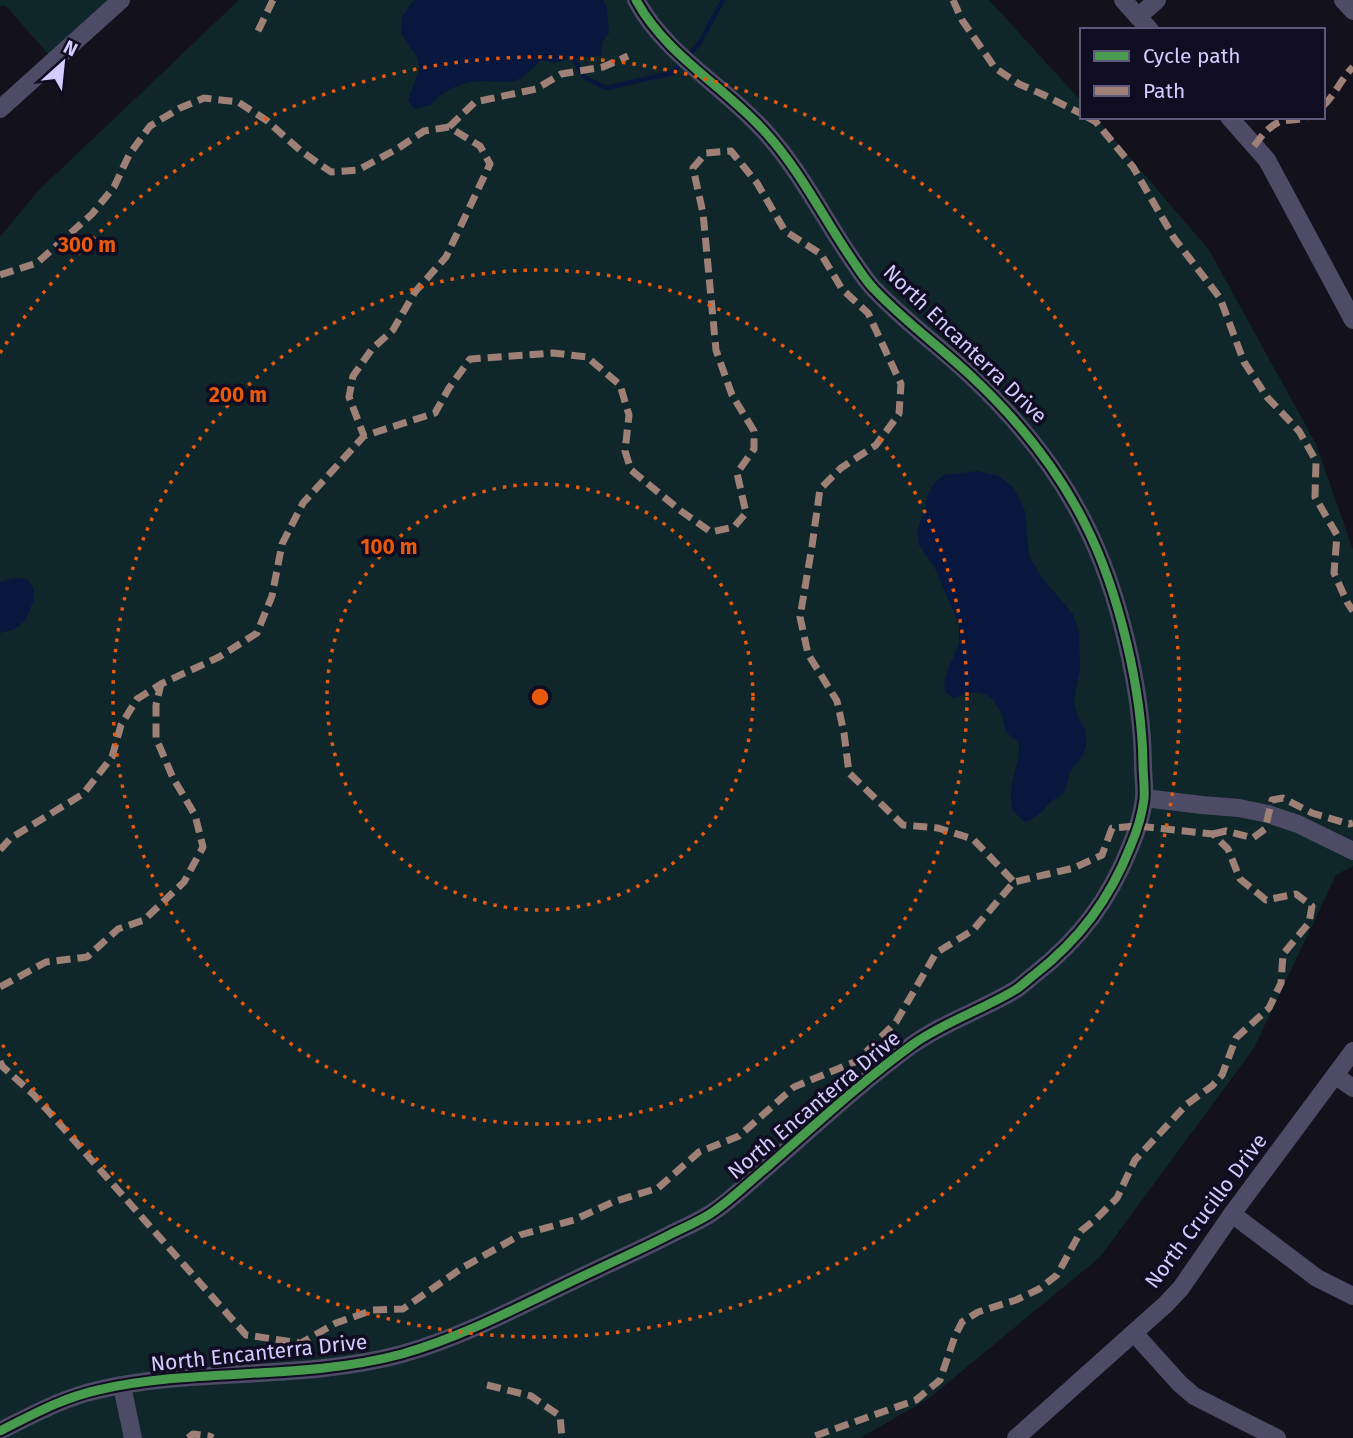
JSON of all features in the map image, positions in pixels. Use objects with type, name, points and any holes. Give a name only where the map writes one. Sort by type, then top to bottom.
[{"type":"street","points":[[0,109],[121,0]]},
{"type":"street","name":"North Encanterra Drive","points":[[0,1431],[56,1402],[96,1390],[152,1381],[351,1366],[406,1352],[459,1334],[708,1216],[917,1041],[1017,989],[1055,958],[1082,931],[1102,904],[1134,839],[1144,798],[1143,732],[1130,659],[1112,589],[1086,526],[1060,481],[1018,423],[870,285],[836,237],[807,188],[768,135],[728,95],[666,42],[644,15],[636,0]]},
{"type":"street","points":[[1123,0],[1144,23],[1157,0]]},
{"type":"street","points":[[1343,0],[1353,11]]},
{"type":"street","points":[[1231,119],[1267,160],[1353,320]]},
{"type":"street","points":[[1144,798],[1239,808],[1268,814],[1298,824],[1353,851]]},
{"type":"street","name":"North Crucillo Drive","points":[[1016,1438],[1181,1288],[1232,1214],[1353,1051]]},
{"type":"street","points":[[1336,1076],[1353,1088]]},
{"type":"street","points":[[1232,1214],[1317,1278],[1353,1296]]},
{"type":"street","points":[[1133,1333],[1194,1396],[1277,1438]]},
{"type":"street","points":[[122,1386],[132,1438]]},
{"type":"green space","points":[[0,0],[108,0],[49,55],[6,6],[0,6]]},
{"type":"green space","points":[[239,0],[989,0],[1080,100],[1080,119],[1097,119],[1209,250],[1316,444],[1353,550],[1353,866],[1336,875],[1254,1048],[1100,1257],[928,1399],[860,1438],[0,1438],[0,237],[38,191]]},
{"type":"water","points":[[414,0],[603,0],[607,9],[609,33],[602,43],[601,56],[553,63],[541,60],[518,80],[462,84],[441,95],[431,105],[414,109],[408,100],[419,70],[418,59],[401,33],[402,17]]},
{"type":"water","points":[[978,471],[999,476],[1014,488],[1025,511],[1029,556],[1043,579],[1073,614],[1079,632],[1080,671],[1074,703],[1085,730],[1086,745],[1083,755],[1070,772],[1065,792],[1029,821],[1024,821],[1013,811],[1011,788],[1019,747],[1005,728],[997,705],[985,694],[975,692],[953,698],[946,693],[944,683],[959,644],[959,625],[934,566],[919,545],[917,532],[929,492],[935,482],[944,475]]},
{"type":"water","points":[[17,578],[28,580],[34,589],[33,602],[25,621],[13,630],[0,634],[0,582]]},
{"type":"waterway","points":[[688,55],[699,44],[723,0]]},
{"type":"waterway","points":[[573,58],[584,77],[606,88],[672,73],[682,62]]},
{"type":"marked path","points":[[258,31],[273,0]]},
{"type":"marked path","points":[[953,0],[962,20],[995,68],[1019,84],[1080,113]]},
{"type":"marked path","points":[[449,127],[475,102],[536,89],[561,74],[603,67],[628,56]]},
{"type":"marked path","points":[[1325,104],[1353,67]]},
{"type":"marked path","points":[[0,275],[37,263],[92,214],[114,187],[129,155],[150,126],[180,108],[204,98],[238,102],[266,120],[301,151],[331,172],[358,170],[424,131],[449,127],[480,146],[490,164],[446,257],[415,292],[393,330],[372,349],[353,376],[349,397],[364,436]]},
{"type":"marked path","points":[[1091,119],[1133,167],[1174,238],[1220,298],[1244,362],[1267,397],[1299,431],[1316,461],[1315,497],[1337,535],[1334,573],[1353,611]]},
{"type":"marked path","points":[[1254,146],[1275,124],[1300,119]]},
{"type":"marked path","points":[[0,850],[11,838],[83,794],[112,757],[121,725],[137,699],[161,684],[219,657],[257,633],[272,596],[282,544],[303,503],[364,436],[435,413],[470,359],[553,353],[587,357],[620,385],[629,415],[625,451],[631,470],[711,532],[734,527],[746,513],[737,473],[754,449],[754,431],[732,395],[716,350],[703,213],[693,168],[706,153],[731,151],[757,183],[785,231],[821,254],[842,289],[868,313],[901,384],[899,414],[876,445],[841,468],[820,489],[800,617],[808,654],[837,701],[849,773],[903,825],[938,828],[973,839],[1014,882]]},
{"type":"marked path","points":[[0,987],[46,962],[87,957],[118,929],[144,920],[184,882],[203,847],[195,815],[173,778],[156,738],[156,705],[161,684]]},
{"type":"marked path","points":[[1213,834],[1226,831],[1253,838],[1265,829],[1272,800],[1283,798],[1312,813],[1353,823]]},
{"type":"marked path","points":[[0,1061],[2,1066],[34,1095],[246,1335],[301,1343],[336,1323],[373,1310],[403,1309],[462,1268],[520,1235],[574,1220],[613,1202],[658,1188],[699,1152],[739,1136],[794,1087],[857,1061],[896,1022],[936,953],[973,930],[1014,882],[1074,868],[1102,855],[1112,828],[1137,826],[1213,834],[1228,849],[1240,879],[1266,900],[1296,894],[1312,906],[1309,923],[1283,954],[1281,983],[1269,1008],[1236,1038],[1222,1075],[1187,1104],[1135,1160],[1117,1198],[1081,1231],[1057,1275],[1039,1289],[1016,1300],[978,1312],[962,1322],[940,1380],[916,1400],[809,1438]]},
{"type":"marked path","points":[[487,1385],[531,1396],[560,1416],[562,1438]]},
{"type":"marked path","points":[[188,1438],[193,1434],[213,1438]]},
{"type":"cycle path","points":[[0,1431],[60,1402],[98,1390],[173,1378],[326,1368],[402,1354],[476,1327],[698,1221],[727,1202],[856,1089],[912,1045],[1015,990],[1051,961],[1092,917],[1123,865],[1137,828],[1144,799],[1138,705],[1118,610],[1097,551],[1074,503],[1035,445],[1004,409],[868,283],[802,180],[767,134],[663,38],[636,0]]}]
